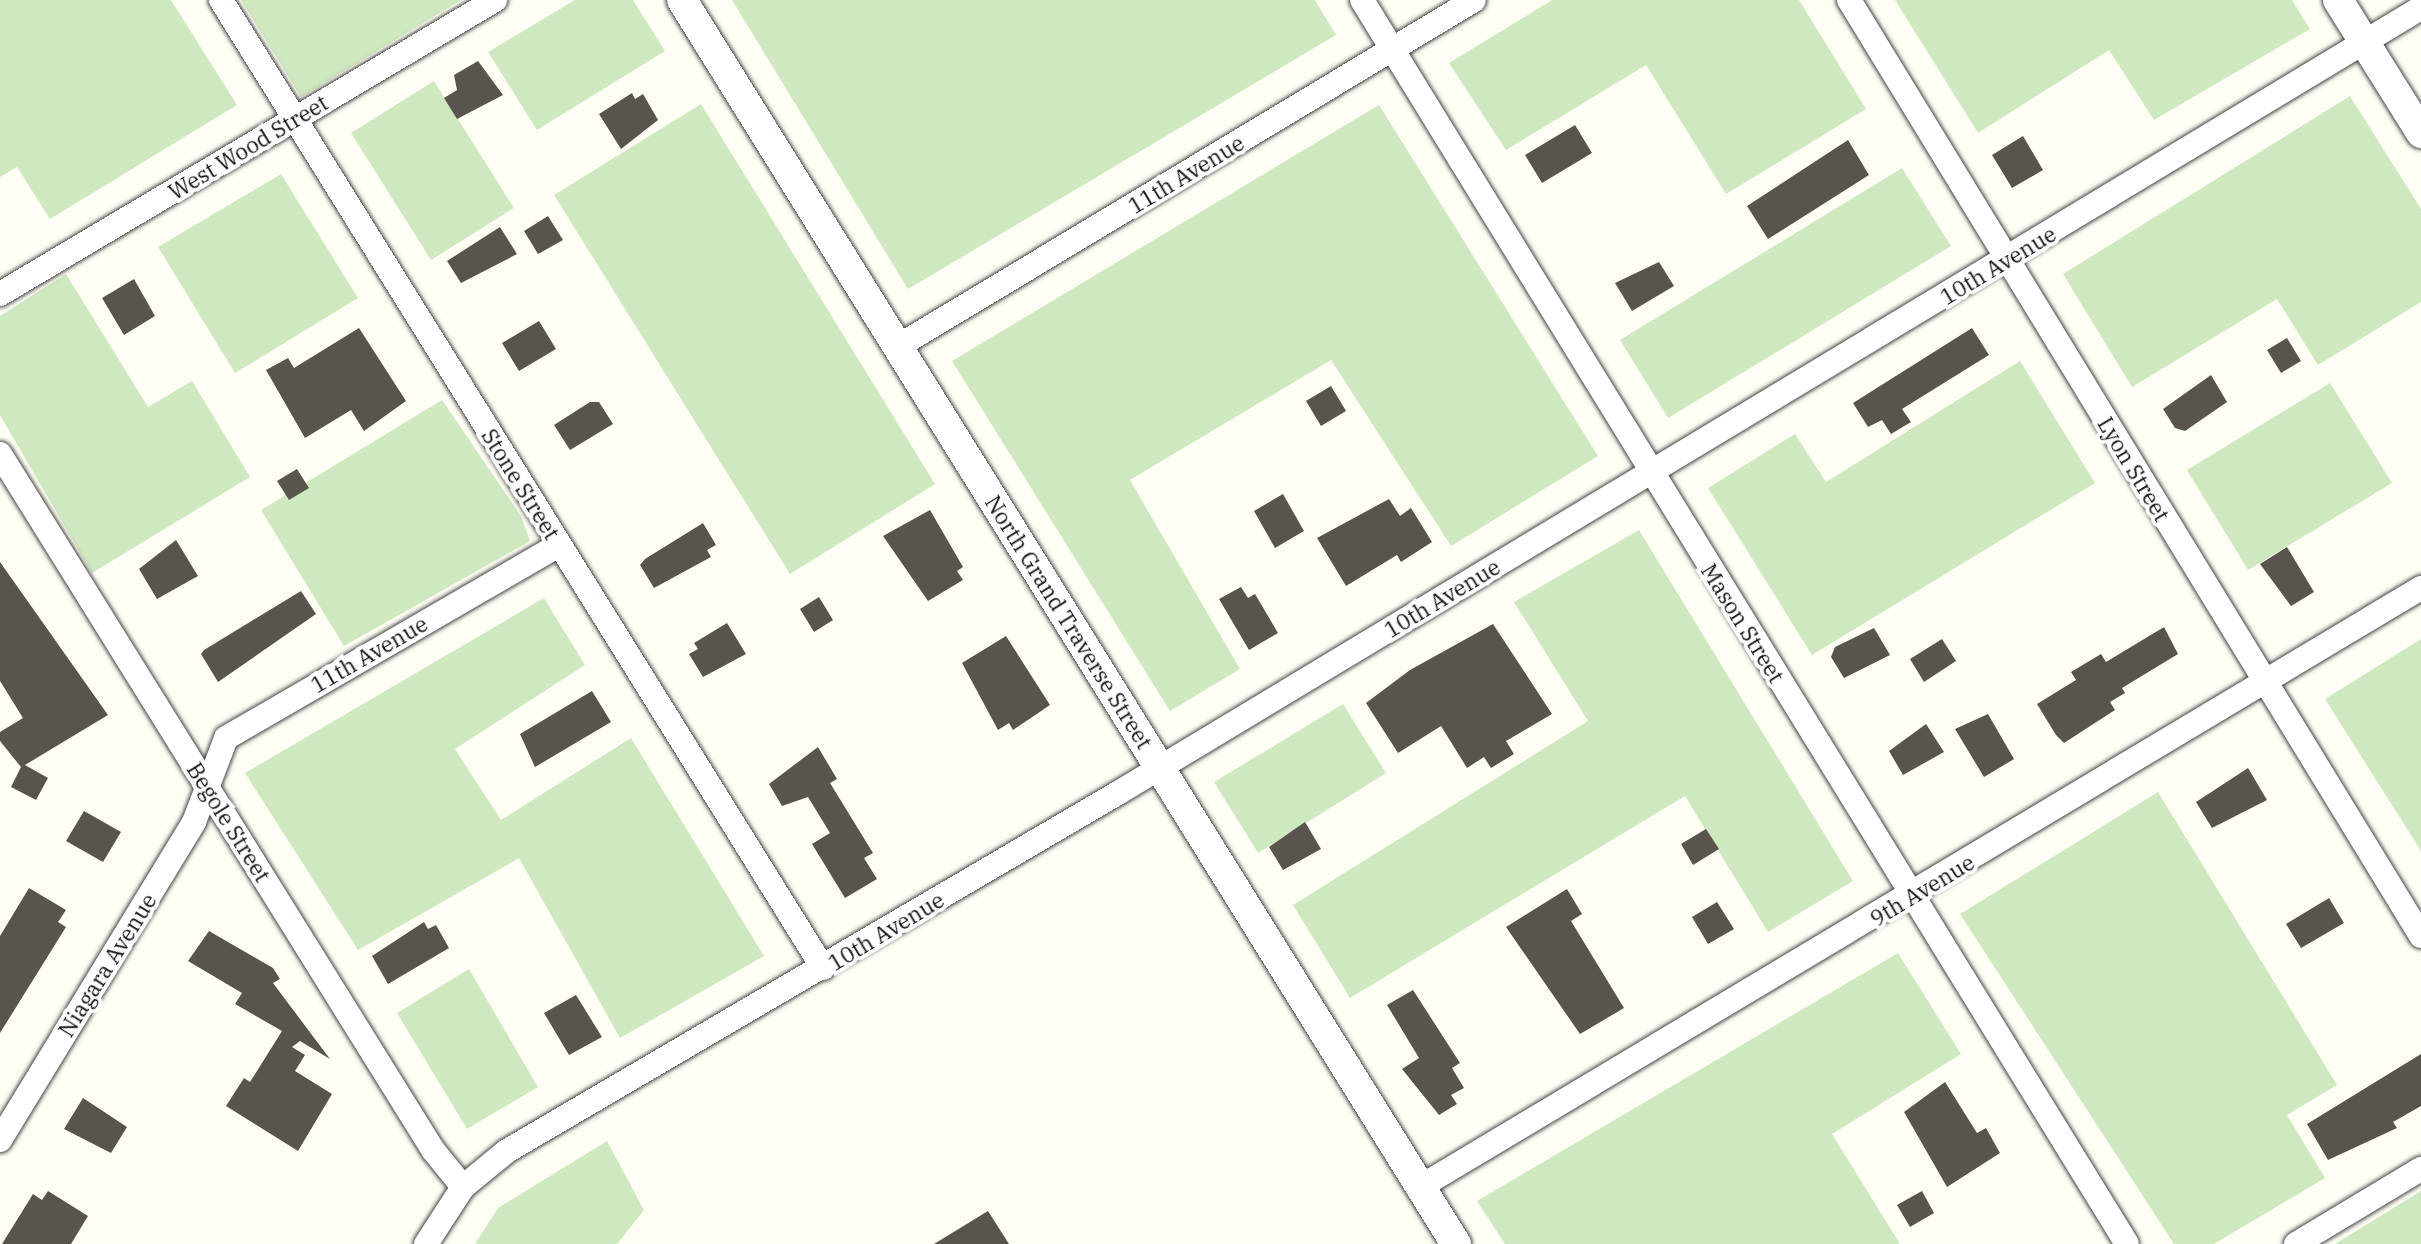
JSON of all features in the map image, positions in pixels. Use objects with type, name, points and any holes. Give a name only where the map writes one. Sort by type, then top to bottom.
[{"type":"street","name":"Stone Street","points":[[221,0],[823,968]]},
{"type":"street","name":"West Wood Street","points":[[0,294],[495,0]]},
{"type":"street","name":"North Grand Traverse Street","points":[[682,0],[1456,1244]]},
{"type":"street","name":"Mason Street","points":[[1362,0],[2127,1244]]},
{"type":"street","name":"11th Avenue","points":[[897,347],[1474,0]]},
{"type":"street","name":"Lyon Street","points":[[1849,0],[2421,936]]},
{"type":"street","points":[[2338,0],[2421,133]]},
{"type":"street","name":"10th Avenue","points":[[463,1187],[532,1135],[823,968],[1159,768],[2421,8]]},
{"type":"street","name":"Begole Street","points":[[0,454],[433,1150],[463,1187]]},
{"type":"street","name":"11th Avenue","points":[[207,787],[217,750],[231,734],[559,545]]},
{"type":"street","name":"9th Avenue","points":[[1420,1187],[1911,897],[2421,588]]},
{"type":"street","name":"Niagara Avenue","points":[[0,1140],[186,836],[207,787]]},
{"type":"street","points":[[2296,1244],[2421,1169]]},
{"type":"street","points":[[426,1244],[463,1187]]},
{"type":"green space","points":[[0,0],[171,0],[237,105],[50,219],[17,167],[0,177]]},
{"type":"green space","points":[[241,0],[461,0],[301,97]]},
{"type":"green space","points":[[575,0],[633,0],[665,51],[537,130],[488,52]]},
{"type":"green space","points":[[732,0],[1315,0],[1336,35],[908,289]]},
{"type":"green space","points":[[1552,0],[1799,0],[1866,109],[1726,194],[1646,65],[1506,150],[1449,63]]},
{"type":"green space","points":[[1895,0],[2292,0],[2310,29],[2154,120],[2109,50],[1978,133]]},
{"type":"green space","points":[[434,81],[514,208],[431,260],[351,133]]},
{"type":"green space","points":[[2350,96],[2421,209],[2421,302],[2318,365],[2277,299],[2132,387],[2063,274]]},
{"type":"green space","points":[[701,104],[935,484],[790,574],[554,195]]},
{"type":"green space","points":[[1379,105],[1598,456],[1451,546],[1331,360],[1130,480],[1240,669],[1170,711],[952,361]]},
{"type":"green space","points":[[1902,168],[1951,246],[1668,418],[1620,340]]},
{"type":"green space","points":[[281,174],[358,298],[235,373],[158,247]]},
{"type":"green space","points":[[66,274],[148,407],[192,381],[250,477],[92,573],[0,415],[0,316]]},
{"type":"green space","points":[[2020,361],[2095,483],[1812,655],[1708,488],[1795,434],[1826,482]]},
{"type":"green space","points":[[2330,383],[2392,483],[2248,570],[2187,470]]},
{"type":"green space","points":[[442,400],[521,516],[530,541],[344,646],[261,510]]},
{"type":"green space","points":[[1639,530],[1853,881],[1768,932],[1685,796],[1350,998],[1293,905],[1588,721],[1514,602]]},
{"type":"green space","points":[[544,598],[585,665],[455,749],[501,820],[631,738],[764,956],[620,1038],[519,858],[358,950],[245,773]]},
{"type":"green space","points":[[2421,639],[2421,851],[2325,699]]},
{"type":"green space","points":[[1343,704],[1386,773],[1258,853],[1214,782]]},
{"type":"green space","points":[[2158,792],[2337,1085],[2287,1115],[2325,1178],[2214,1244],[2174,1244],[1960,914]]},
{"type":"green space","points":[[1898,953],[1961,1054],[1832,1134],[1900,1244],[1505,1244],[1477,1201]]},
{"type":"green space","points":[[469,969],[538,1087],[467,1129],[397,1013]]},
{"type":"green space","points":[[607,1141],[644,1210],[617,1244],[475,1244],[498,1208]]},
{"type":"green space","points":[[2421,1191],[2421,1244],[2335,1244]]},
{"type":"building","points":[[478,61],[503,95],[457,119],[444,98],[457,90],[454,75]]},
{"type":"building","points":[[632,93],[635,99],[643,94],[658,120],[621,149],[599,114]]},
{"type":"building","points":[[1575,125],[1592,153],[1542,183],[1525,155]]},
{"type":"building","points":[[2023,136],[2043,170],[2012,188],[1992,155]]},
{"type":"building","points":[[1848,140],[1869,175],[1768,239],[1747,206]]},
{"type":"building","points":[[548,216],[563,240],[538,254],[524,231]]},
{"type":"building","points":[[500,227],[517,254],[461,283],[447,261]]},
{"type":"building","points":[[1659,262],[1674,286],[1632,311],[1615,283]]},
{"type":"building","points":[[134,279],[155,316],[124,335],[102,298]]},
{"type":"building","points":[[539,321],[556,349],[519,371],[502,343]]},
{"type":"building","points":[[359,328],[406,401],[364,431],[351,410],[305,438],[266,370],[288,358],[294,368]]},
{"type":"building","points":[[1972,328],[1989,355],[1902,409],[1911,422],[1891,434],[1882,420],[1868,427],[1853,403]]},
{"type":"building","points":[[2287,338],[2301,361],[2281,373],[2267,350]]},
{"type":"building","points":[[2211,375],[2227,402],[2185,431],[2175,428],[2163,409]]},
{"type":"building","points":[[1331,386],[1346,411],[1321,426],[1306,401]]},
{"type":"building","points":[[590,402],[599,402],[613,424],[570,450],[554,425]]},
{"type":"building","points":[[297,469],[309,488],[289,500],[277,481]]},
{"type":"building","points":[[1283,494],[1304,531],[1275,548],[1254,511]]},
{"type":"building","points":[[1389,499],[1400,516],[1411,508],[1432,542],[1401,562],[1397,555],[1346,586],[1317,538]]},
{"type":"building","points":[[930,510],[963,567],[957,571],[963,580],[928,601],[883,536]]},
{"type":"building","points":[[703,523],[716,545],[707,550],[711,557],[654,588],[640,565]]},
{"type":"building","points":[[176,540],[198,576],[157,599],[139,569]]},
{"type":"building","points":[[2287,547],[2314,592],[2291,606],[2260,564]]},
{"type":"building","points":[[0,562],[108,715],[25,765],[48,778],[36,800],[11,787],[21,767],[0,741],[0,732],[23,718],[0,681]]},
{"type":"building","points":[[1241,587],[1248,598],[1255,594],[1278,633],[1249,650],[1219,599]]},
{"type":"building","points":[[301,591],[316,614],[218,682],[201,654],[204,650]]},
{"type":"building","points":[[819,597],[833,620],[814,632],[800,609]]},
{"type":"building","points":[[727,623],[746,654],[703,677],[689,654],[698,649],[694,643]]},
{"type":"building","points":[[1493,624],[1552,714],[1506,741],[1514,754],[1491,768],[1484,757],[1467,768],[1441,726],[1398,753],[1366,703],[1410,670]]},
{"type":"building","points":[[2164,627],[2178,654],[2122,688],[2125,693],[2110,702],[2115,710],[2064,743],[2037,704],[2076,680],[2071,672],[2101,654],[2106,662]]},
{"type":"building","points":[[1874,628],[1890,655],[1844,678],[1831,657],[1835,647]]},
{"type":"building","points":[[1006,636],[1050,705],[1013,730],[1009,723],[998,730],[962,663]]},
{"type":"building","points":[[1942,639],[1956,661],[1924,682],[1910,659]]},
{"type":"building","points":[[592,691],[611,722],[535,767],[520,734]]},
{"type":"building","points":[[1988,714],[2014,759],[1984,777],[1955,729]]},
{"type":"building","points":[[1926,724],[1944,752],[1903,775],[1889,751]]},
{"type":"building","points":[[818,747],[837,779],[830,783],[873,853],[864,858],[877,879],[845,898],[812,844],[830,833],[808,797],[782,806],[769,784]]},
{"type":"building","points":[[2248,768],[2267,800],[2212,828],[2196,802]]},
{"type":"building","points":[[84,811],[121,832],[103,862],[66,841]]},
{"type":"building","points":[[1305,822],[1321,849],[1283,870],[1269,847]]},
{"type":"building","points":[[1706,829],[1719,849],[1693,865],[1681,844]]},
{"type":"building","points":[[29,888],[66,910],[58,922],[66,927],[0,1033],[0,936]]},
{"type":"building","points":[[1567,889],[1582,914],[1571,921],[1624,1008],[1580,1034],[1506,927]]},
{"type":"building","points":[[2329,898],[2344,923],[2301,948],[2286,924]]},
{"type":"building","points":[[1717,902],[1734,929],[1708,944],[1692,917]]},
{"type":"building","points":[[424,922],[428,929],[436,925],[449,948],[388,984],[372,956]]},
{"type":"building","points":[[209,931],[273,968],[280,979],[273,983],[330,1059],[300,1041],[292,1047],[305,1055],[295,1071],[332,1094],[298,1151],[226,1106],[244,1078],[250,1082],[282,1031],[235,1004],[242,993],[188,961]]},
{"type":"building","points":[[1413,990],[1460,1063],[1452,1068],[1464,1088],[1451,1095],[1457,1104],[1439,1115],[1402,1069],[1419,1058],[1387,1005]]},
{"type":"building","points":[[576,995],[602,1037],[569,1055],[544,1013]]},
{"type":"building","points":[[2421,1054],[2421,1106],[2393,1122],[2397,1128],[2328,1160],[2307,1124]]},
{"type":"building","points":[[1945,1082],[1977,1133],[1986,1128],[2000,1153],[1947,1187],[1904,1112]]},
{"type":"building","points":[[83,1098],[127,1127],[111,1153],[64,1129]]},
{"type":"building","points":[[48,1191],[88,1216],[71,1244],[2,1244],[33,1194],[42,1200]]},
{"type":"building","points":[[1922,1191],[1934,1213],[1910,1227],[1897,1205]]},
{"type":"building","points":[[988,1211],[1009,1244],[934,1244]]}]
